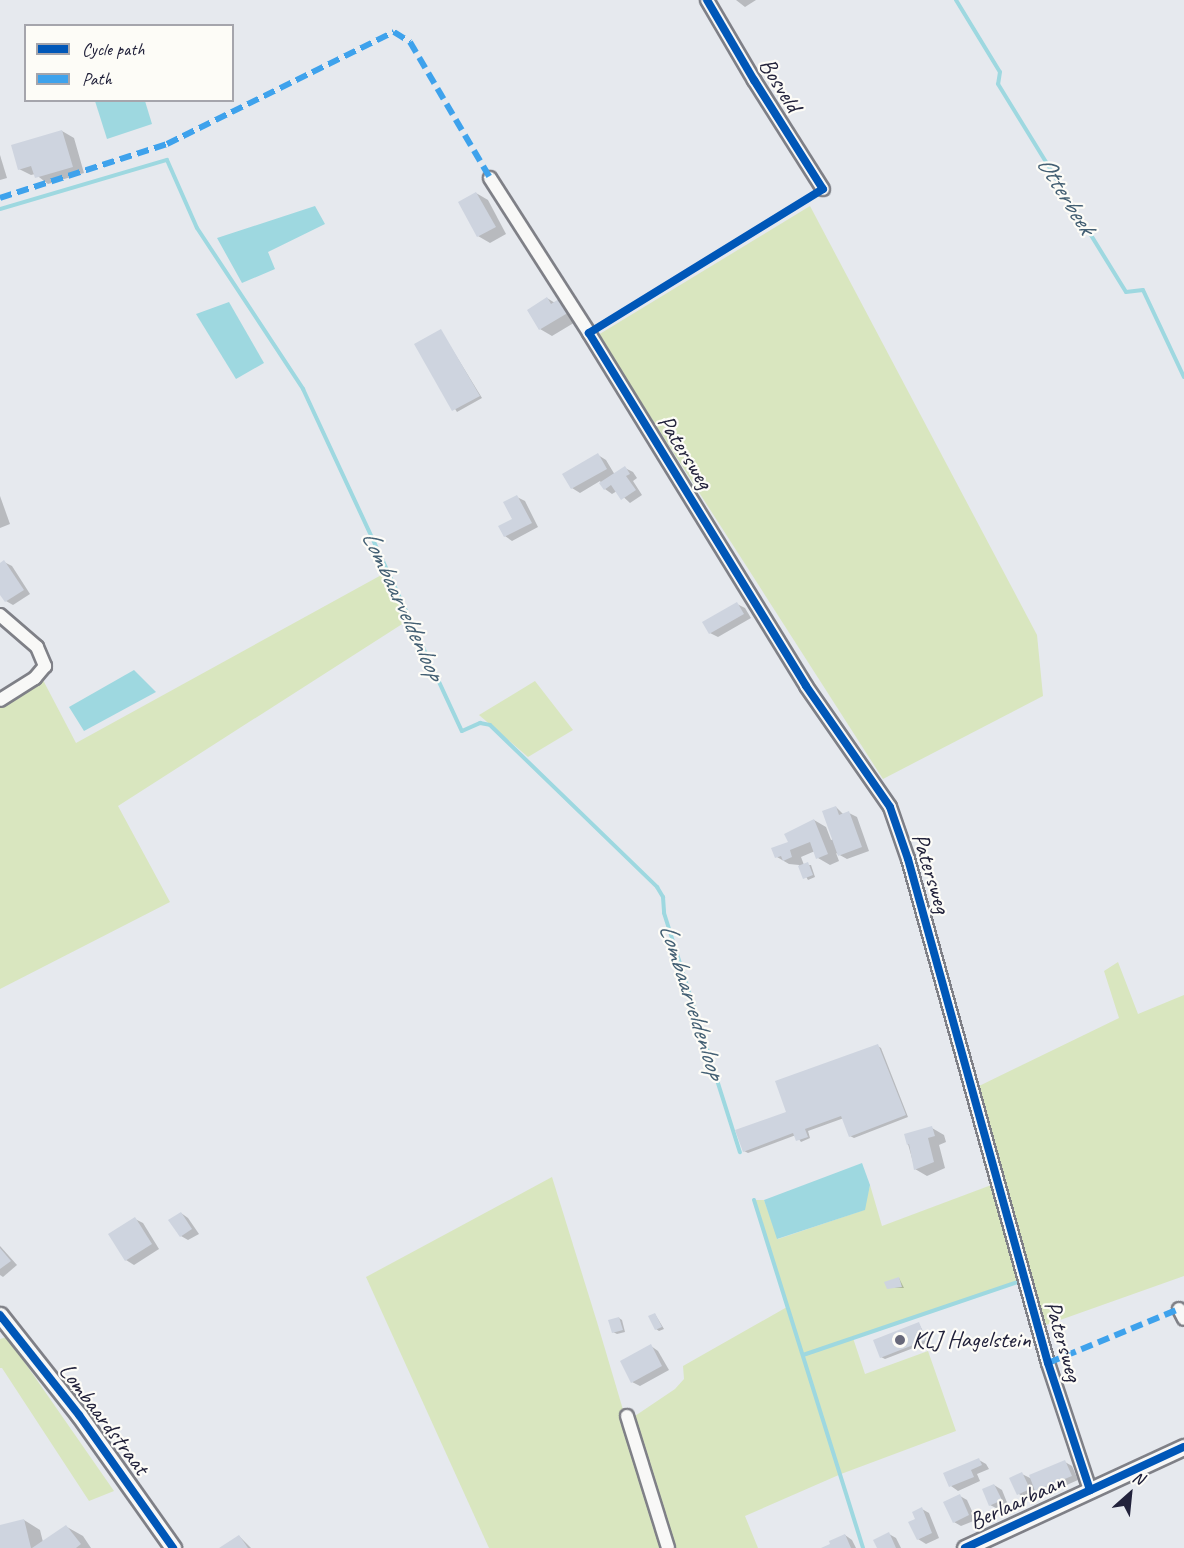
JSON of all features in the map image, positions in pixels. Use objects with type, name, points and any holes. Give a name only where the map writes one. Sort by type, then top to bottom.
[{"type":"street","name":"Bosveld","points":[[707,0],[823,189]]},
{"type":"street","name":"Patersweg","points":[[490,178],[589,333],[806,686],[890,807],[908,859],[1048,1363],[1090,1490]]},
{"type":"street","points":[[0,615],[37,647],[45,666],[35,678],[0,700]]},
{"type":"street","name":"Lombaardstraat","points":[[0,1315],[79,1415],[173,1548]]},
{"type":"street","points":[[627,1416],[668,1548]]},
{"type":"street","name":"Berlaarbaan","points":[[965,1548],[1184,1447]]},
{"type":"green space","points":[[810,206],[1037,635],[1043,696],[883,779],[598,335]]},
{"type":"green space","points":[[385,573],[410,619],[118,806],[170,902],[0,989],[0,707],[43,680],[76,743]]},
{"type":"green space","points":[[535,681],[573,730],[528,757],[479,715]]},
{"type":"green space","points":[[1118,962],[1138,1014],[1184,995],[1184,1276],[1046,1325],[977,1087],[1119,1018],[1104,971]]},
{"type":"green space","points":[[552,1177],[664,1548],[489,1548],[366,1277]]},
{"type":"green space","points":[[994,1184],[1023,1280],[853,1338],[865,1374],[928,1351],[956,1431],[841,1474],[745,1516],[758,1548],[674,1548],[632,1418],[675,1389],[684,1379],[683,1366],[787,1307],[754,1200],[764,1200],[778,1239],[864,1210],[870,1185],[882,1226]]},
{"type":"green space","points":[[7,1337],[114,1491],[89,1501],[0,1368],[0,1339]]},
{"type":"water","points":[[95,102],[145,102],[152,124],[107,139]]},
{"type":"water","points":[[315,206],[325,224],[268,252],[275,269],[242,283],[217,238]]},
{"type":"water","points":[[229,302],[264,363],[236,379],[196,314]]},
{"type":"water","points":[[134,670],[156,692],[84,731],[69,707]]},
{"type":"water","points":[[862,1163],[870,1185],[865,1210],[777,1239],[764,1200]]},
{"type":"building","points":[[62,130],[73,167],[35,178],[31,166],[18,170],[11,145]]},
{"type":"building","points":[[476,192],[496,227],[477,237],[458,202]]},
{"type":"building","points":[[547,297],[551,304],[562,297],[571,311],[539,330],[527,310]]},
{"type":"building","points":[[441,329],[480,396],[452,411],[414,344]]},
{"type":"building","points":[[598,453],[607,469],[571,489],[562,474]]},
{"type":"building","points":[[625,466],[630,474],[626,476],[636,490],[621,500],[611,485],[604,490],[599,483]]},
{"type":"building","points":[[517,495],[532,523],[504,537],[498,526],[512,519],[503,502]]},
{"type":"building","points":[[4,560],[24,590],[5,602],[0,595],[0,563]]},
{"type":"building","points":[[737,602],[744,614],[709,634],[702,622]]},
{"type":"building","points":[[836,806],[839,815],[849,811],[862,847],[838,856],[822,811]]},
{"type":"building","points":[[814,819],[828,854],[816,859],[810,842],[790,850],[792,857],[783,861],[781,856],[775,858],[771,848],[788,842],[784,834]]},
{"type":"building","points":[[808,862],[813,875],[803,879],[798,866]]},
{"type":"building","points":[[878,1044],[906,1115],[849,1137],[841,1116],[805,1129],[808,1137],[796,1141],[793,1133],[743,1152],[735,1130],[786,1112],[775,1081]]},
{"type":"building","points":[[932,1126],[935,1136],[928,1138],[934,1162],[914,1170],[909,1144],[907,1145],[904,1134]]},
{"type":"building","points":[[181,1212],[192,1229],[180,1237],[168,1220]]},
{"type":"building","points":[[135,1217],[152,1244],[125,1261],[108,1234]]},
{"type":"building","points":[[0,1248],[11,1261],[0,1269]]},
{"type":"building","points":[[899,1277],[902,1287],[887,1289],[884,1282]]},
{"type":"building","points":[[655,1313],[662,1327],[655,1330],[648,1316]]},
{"type":"building","points":[[619,1317],[623,1330],[612,1333],[608,1320]]},
{"type":"building","name":"KLJ Hagelstein","points":[[919,1322],[926,1340],[880,1358],[873,1340]]},
{"type":"building","points":[[651,1344],[662,1366],[631,1383],[620,1361]]},
{"type":"building","points":[[979,1458],[982,1465],[971,1470],[974,1477],[949,1487],[943,1473]]},
{"type":"building","points":[[1065,1460],[1072,1476],[1035,1491],[1029,1475]]},
{"type":"building","points":[[1022,1472],[1030,1489],[1017,1495],[1009,1478]]},
{"type":"building","points":[[994,1484],[1002,1500],[989,1506],[982,1489]]},
{"type":"building","points":[[960,1494],[969,1515],[953,1523],[943,1502]]},
{"type":"building","points":[[922,1507],[932,1533],[917,1540],[908,1522],[915,1519],[912,1512]]},
{"type":"building","points":[[24,1519],[31,1548],[0,1548],[0,1525]]},
{"type":"building","points":[[66,1525],[81,1544],[76,1548],[32,1548]]},
{"type":"building","points":[[889,1532],[896,1548],[877,1548],[873,1540]]},
{"type":"building","points":[[845,1534],[851,1548],[821,1548],[830,1544],[829,1541]]},
{"type":"building","points":[[239,1535],[248,1548],[219,1548]]},
{"type":"waterway","name":"Otterbeek","points":[[956,0],[1000,72],[998,84],[1126,292],[1143,290],[1184,377]]},
{"type":"waterway","name":"Lombaarveldenloop","points":[[0,209],[167,160],[197,228],[303,389],[462,731],[480,723],[490,725],[657,887],[663,897],[664,913],[740,1152]]},
{"type":"waterway","name":"Lombaarveldenloop","points":[[754,1200],[863,1548]]},
{"type":"waterway","points":[[803,1355],[1023,1280]]},
{"type":"marked path","points":[[0,198],[167,144],[394,32],[410,42],[490,178]]},
{"type":"marked path","points":[[1048,1363],[1179,1309]]},
{"type":"cycle path","points":[[707,0],[823,189],[589,333],[806,686],[890,807],[908,859],[1048,1363],[1090,1490]]},
{"type":"cycle path","points":[[0,1315],[79,1415],[173,1548]]},
{"type":"cycle path","points":[[965,1548],[1184,1447]]},
{"type":"place","name":"KLJ Hagelstein","points":[[900,1340]]}]
